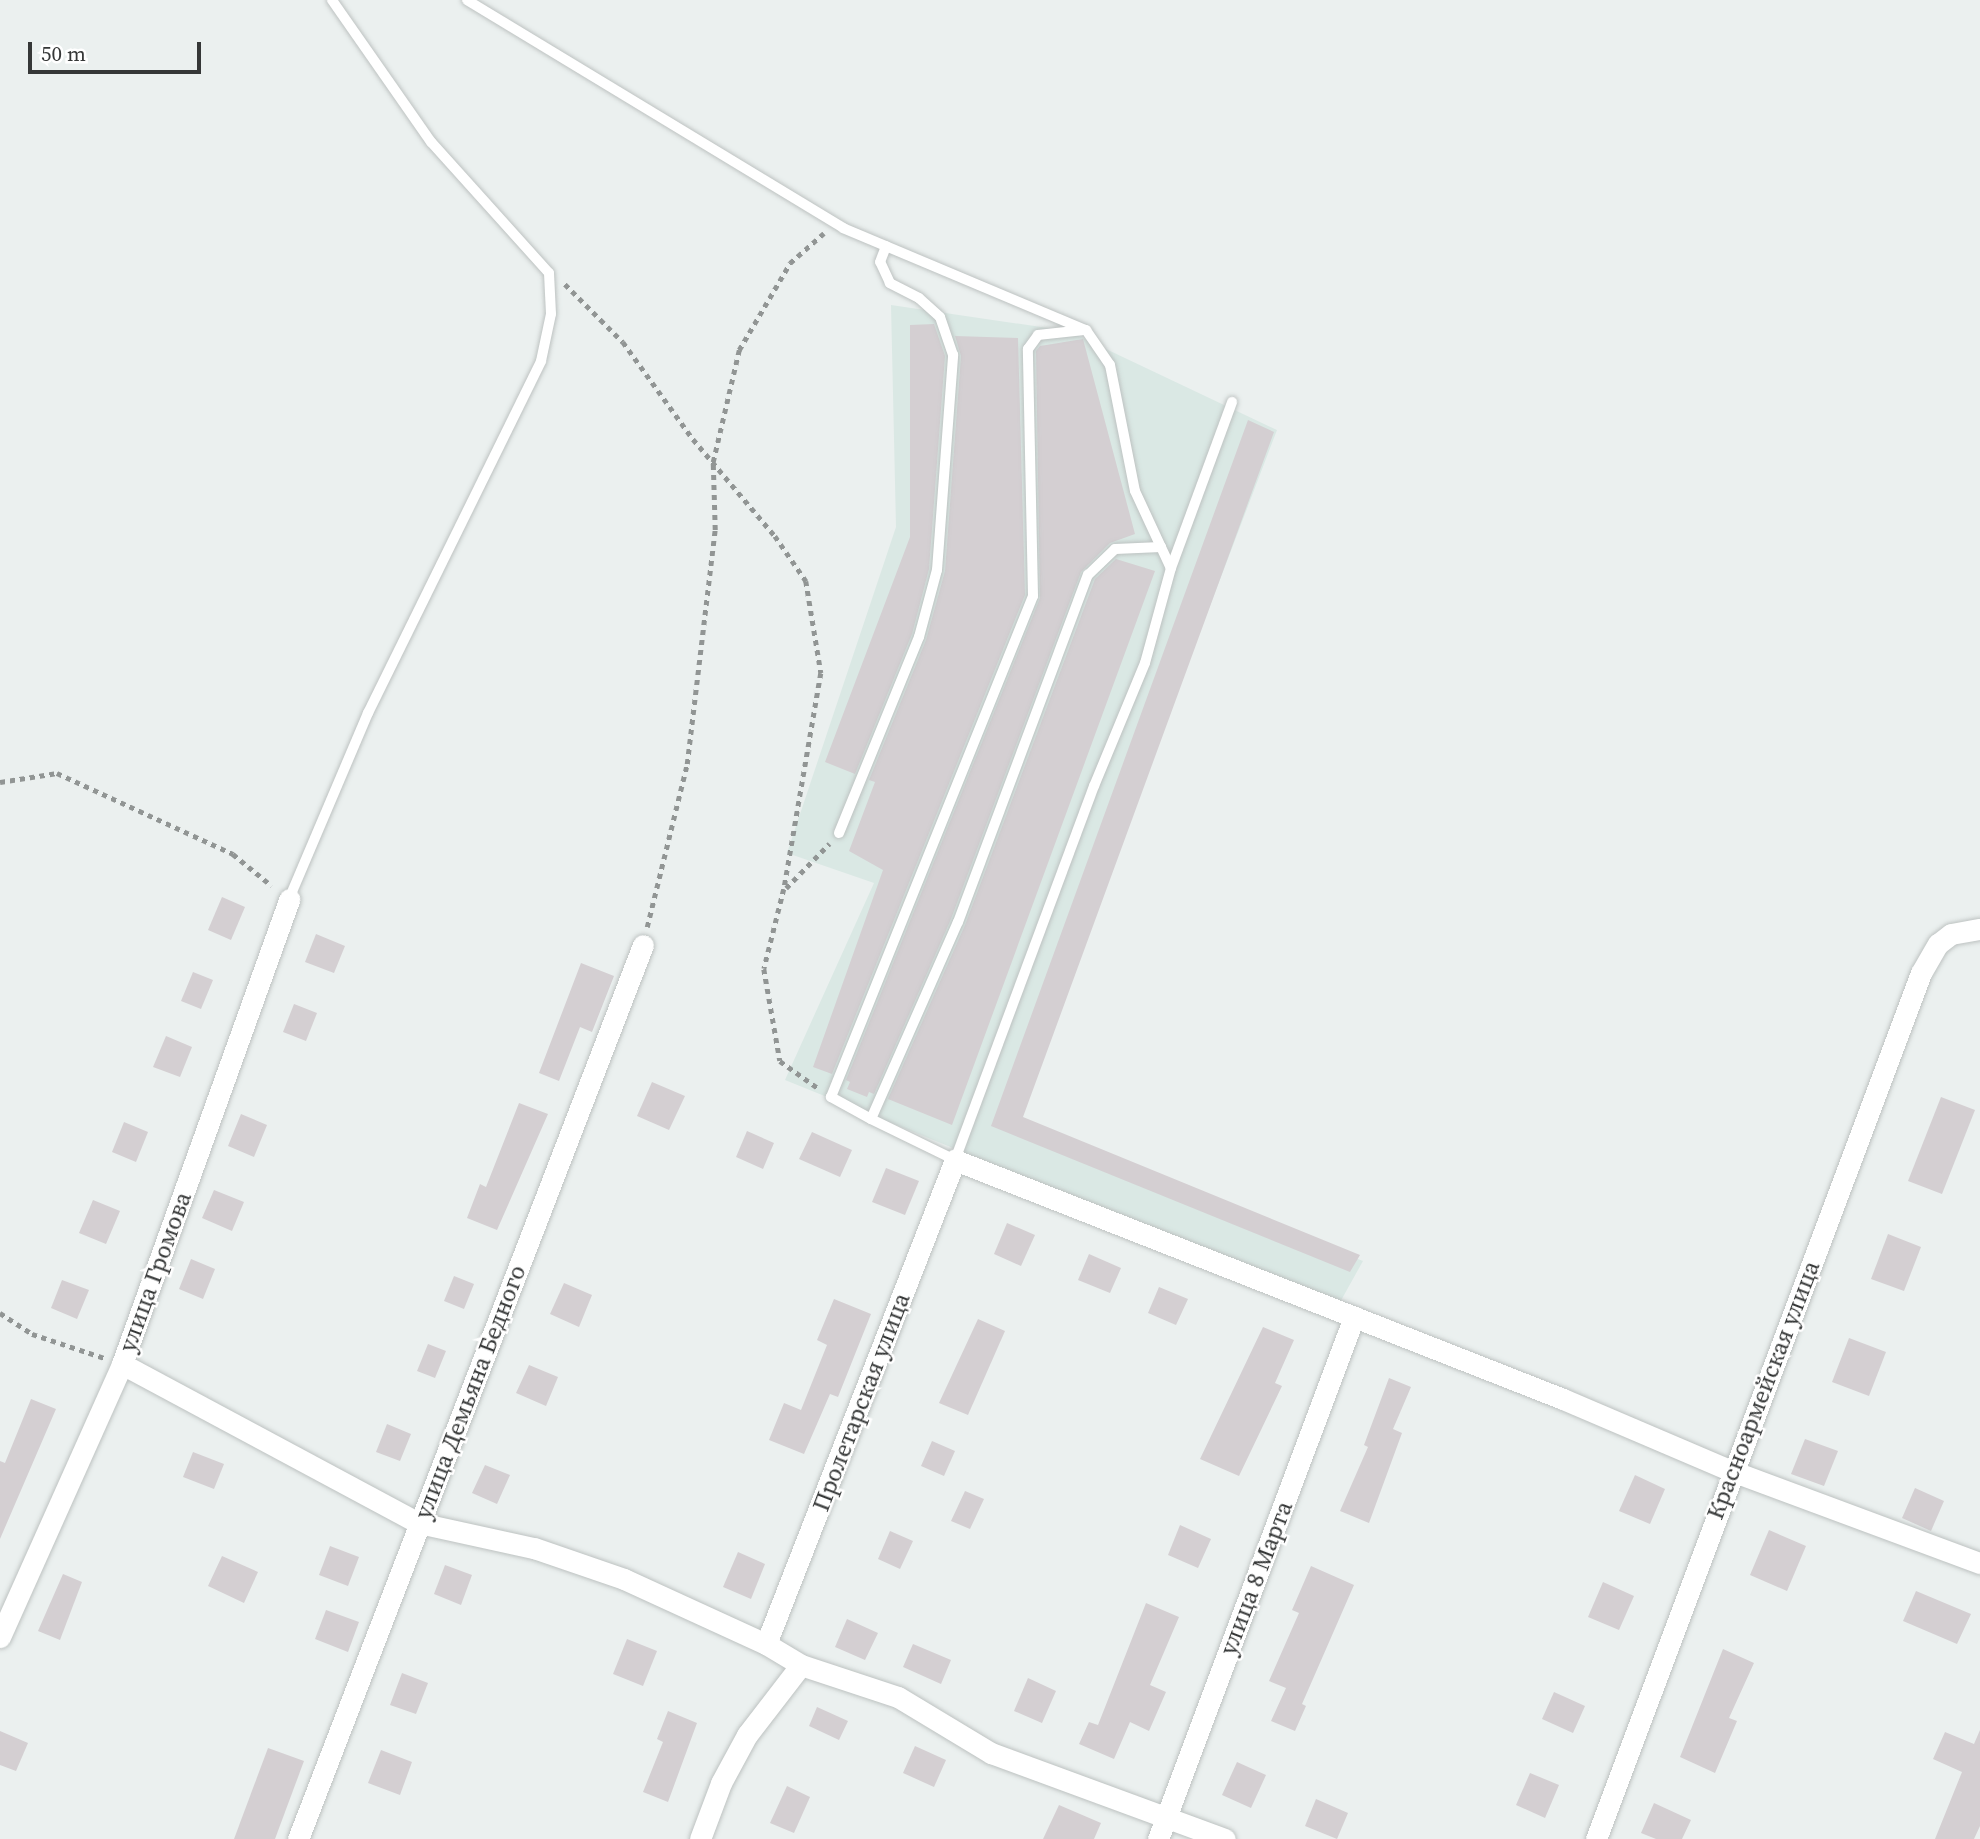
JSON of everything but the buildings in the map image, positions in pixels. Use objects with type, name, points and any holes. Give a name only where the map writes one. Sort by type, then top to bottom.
[{"type":"street","name":"улица Громова","points":[[0,1637],[122,1364],[289,899]]},
{"type":"street","name":"Красноармейская улица","points":[[1596,1839],[1921,973],[1938,944],[1951,934],[1980,929]]},
{"type":"street","name":"улица Демьяна Бедного","points":[[298,1839],[643,945]]},
{"type":"street","points":[[956,1160],[1354,1317],[1732,1471],[1980,1563]]},
{"type":"street","name":"Пролетарская улица","points":[[766,1644],[956,1160]]},
{"type":"street","name":"улица 8 Марта","points":[[1158,1839],[1354,1317]]},
{"type":"street","points":[[122,1364],[419,1522],[579,1562],[766,1644],[801,1665],[898,1696],[991,1753],[1225,1839]]},
{"type":"street","points":[[700,1839],[721,1783],[747,1735],[801,1665]]},
{"type":"lane","points":[[289,899],[368,713],[541,361],[551,314],[549,273],[431,142],[332,0]]},
{"type":"lane","points":[[467,0],[836,223],[886,247],[1086,330],[1110,365],[1135,491],[1171,568]]},
{"type":"lane","points":[[839,833],[919,637],[937,570],[953,355],[940,317],[919,298],[890,283],[880,262],[886,247]]},
{"type":"lane","points":[[1086,330],[1038,335],[1028,349],[1034,596],[831,1097],[956,1160],[1089,799],[1146,663],[1171,568],[1232,402]]},
{"type":"lane","points":[[871,1119],[958,922],[1088,575],[1115,549],[1161,547]]},
{"type":"path","points":[[643,945],[687,764],[715,530],[713,462],[739,350],[790,263],[836,223]]},
{"type":"path","points":[[549,273],[579,293],[623,342],[713,462],[775,536],[806,581],[821,673],[784,889],[764,969],[771,1028],[780,1061],[831,1097]]},
{"type":"path","points":[[0,782],[57,773],[233,854],[289,899]]},
{"type":"path","points":[[784,889],[839,833]]},
{"type":"path","points":[[0,1313],[32,1335],[122,1364]]},
{"type":"shaded area","points":[[891,305],[1068,331],[1277,430],[1012,1125],[1363,1261],[1339,1304],[785,1080],[874,883],[787,853],[896,527]]}]
